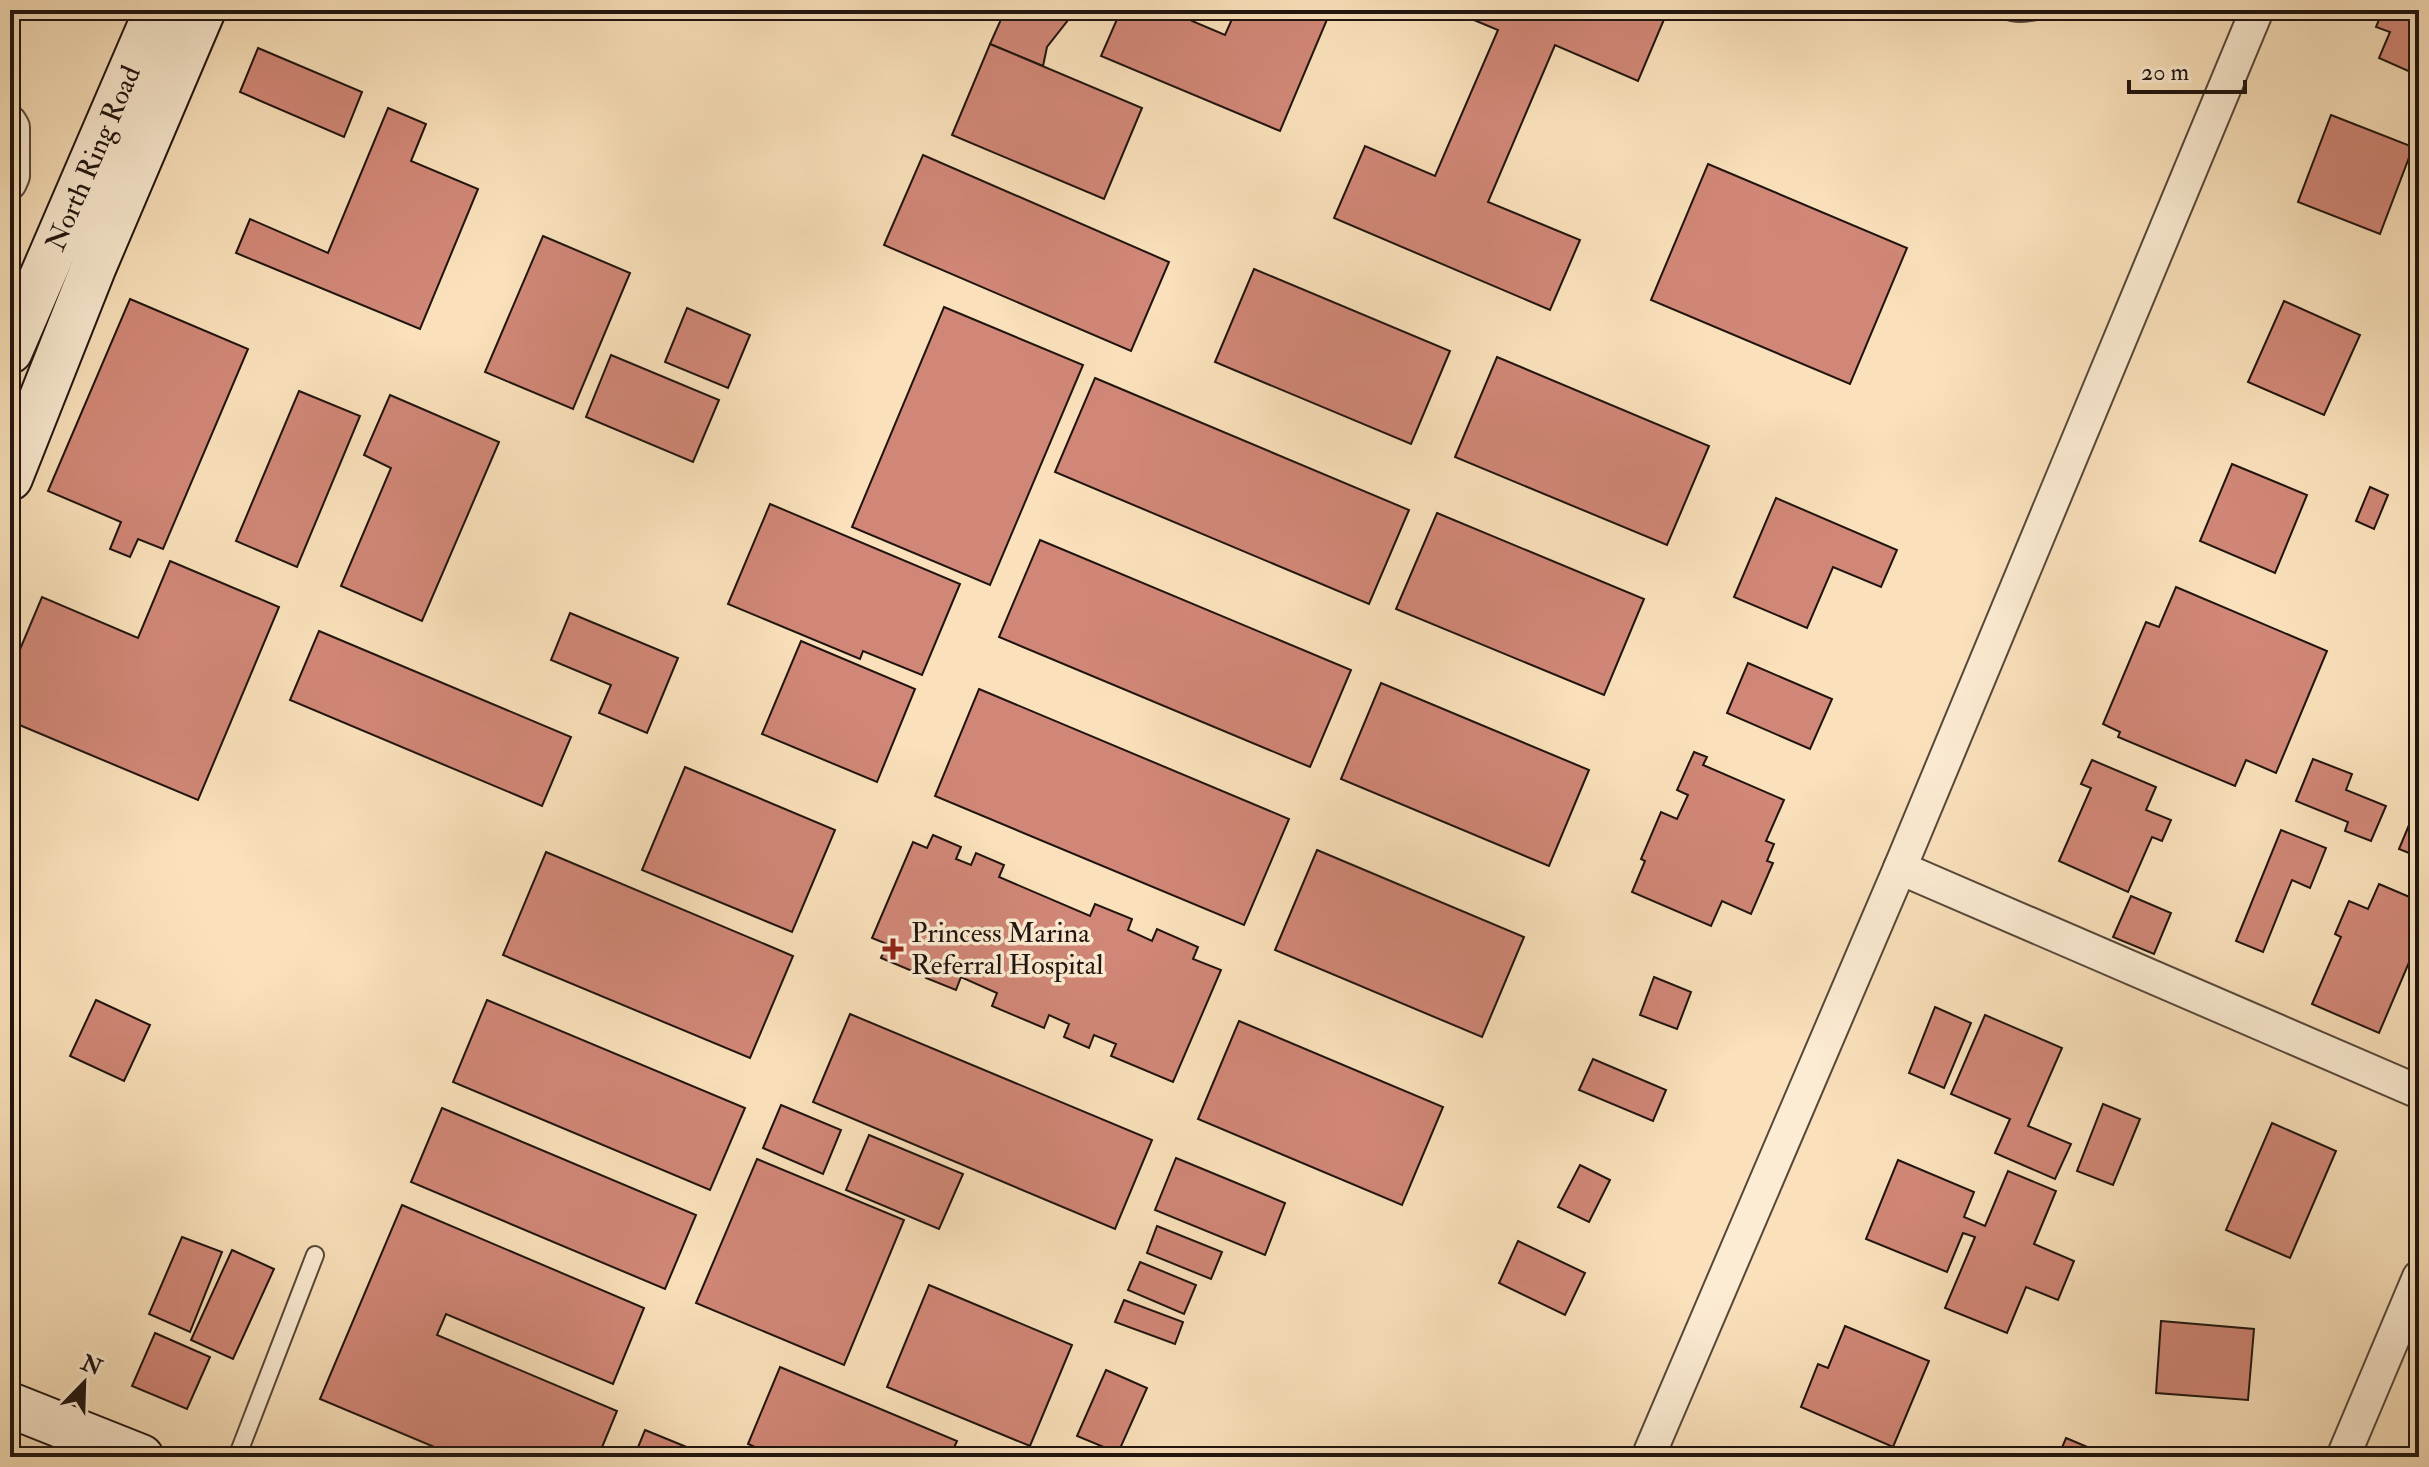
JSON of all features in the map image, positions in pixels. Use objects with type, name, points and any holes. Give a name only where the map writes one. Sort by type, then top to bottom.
[{"type":"street","name":"North Ring Road","points":[[10,351],[157,10]]},
{"type":"street","points":[[10,478],[107,235],[203,10]]},
{"type":"street","points":[[1648,1457],[1900,868],[2257,10]]},
{"type":"street","points":[[10,122],[13,127],[13,176],[10,183]]},
{"type":"street","points":[[68,218],[107,235]]},
{"type":"street","points":[[1900,868],[2419,1092]]},
{"type":"street","points":[[2343,1457],[2419,1277]]},
{"type":"street","points":[[10,1405],[141,1457]]},
{"type":"lane","points":[[2005,10],[2029,13],[2040,10]]},
{"type":"lane","points":[[237,1457],[315,1255]]},
{"type":"building","points":[[991,10],[1076,10],[1047,47],[1043,66],[990,44],[1003,15]]},
{"type":"building","points":[[1121,10],[1197,10],[1192,21],[1225,35],[1236,10],[1331,10],[1280,131],[1101,56]]},
{"type":"building","points":[[1450,10],[1668,10],[1638,81],[1555,45],[1488,202],[1580,240],[1550,310],[1334,218],[1365,146],[1435,176],[1498,30]]},
{"type":"building","points":[[2383,10],[2419,10],[2419,65],[2415,74],[2379,58],[2390,32],[2376,27]]},
{"type":"building","points":[[990,44],[1142,108],[1104,199],[952,135]]},
{"type":"building","points":[[258,48],[362,92],[344,137],[240,92]]},
{"type":"building","points":[[388,108],[426,124],[411,161],[478,189],[420,329],[236,253],[250,219],[328,253]]},
{"type":"building","points":[[2331,115],[2413,147],[2380,234],[2298,202]]},
{"type":"building","points":[[923,155],[1169,262],[1131,351],[884,245]]},
{"type":"building","points":[[1708,164],[1907,248],[1850,384],[1651,300]]},
{"type":"building","points":[[543,236],[630,273],[573,409],[485,372]]},
{"type":"building","points":[[1254,269],[1450,351],[1411,444],[1215,362]]},
{"type":"building","points":[[130,299],[248,349],[163,549],[138,539],[130,557],[110,549],[121,522],[48,491]]},
{"type":"building","points":[[2284,301],[2360,335],[2324,415],[2248,382]]},
{"type":"building","points":[[944,307],[1083,365],[990,585],[852,527]]},
{"type":"building","points":[[687,308],[750,335],[728,388],[665,362]]},
{"type":"building","points":[[611,355],[719,400],[693,462],[586,417]]},
{"type":"building","points":[[1497,357],[1709,446],[1667,545],[1455,457]]},
{"type":"building","points":[[1095,378],[1409,510],[1369,604],[1055,472]]},
{"type":"building","points":[[299,391],[360,416],[297,567],[236,541]]},
{"type":"building","points":[[390,395],[499,442],[422,621],[341,586],[391,468],[364,455]]},
{"type":"building","points":[[2232,464],[2307,495],[2275,573],[2200,541]]},
{"type":"building","points":[[2370,487],[2388,495],[2374,529],[2356,521]]},
{"type":"building","points":[[1776,498],[1897,550],[1881,587],[1833,567],[1807,628],[1734,597]]},
{"type":"building","points":[[770,504],[960,584],[922,675],[863,651],[860,659],[728,604]]},
{"type":"building","points":[[1437,513],[1644,599],[1604,695],[1396,609]]},
{"type":"building","points":[[1040,540],[1351,670],[1310,767],[999,637]]},
{"type":"building","points":[[170,561],[279,607],[198,800],[10,721],[10,673],[42,597],[138,638]]},
{"type":"building","points":[[2176,587],[2327,651],[2276,773],[2246,760],[2235,786],[2118,737],[2120,732],[2103,724],[2146,622],[2159,627]]},
{"type":"building","points":[[570,613],[678,658],[647,733],[599,713],[611,685],[551,660]]},
{"type":"building","points":[[319,631],[571,737],[542,806],[290,700]]},
{"type":"building","points":[[801,641],[915,689],[877,782],[762,734]]},
{"type":"building","points":[[1748,663],[1832,699],[1810,749],[1727,713]]},
{"type":"building","points":[[1381,683],[1589,770],[1549,866],[1341,779]]},
{"type":"building","points":[[979,689],[1289,819],[1244,925],[935,796]]},
{"type":"building","points":[[1694,752],[1707,757],[1703,765],[1784,800],[1766,841],[1774,844],[1767,861],[1773,863],[1751,914],[1722,901],[1711,926],[1632,892],[1645,861],[1641,859],[1661,812],[1677,819],[1688,795],[1677,790]]},
{"type":"building","points":[[2313,759],[2352,774],[2346,790],[2386,806],[2371,841],[2345,831],[2348,822],[2296,801]]},
{"type":"building","points":[[2092,760],[2156,787],[2146,810],[2171,820],[2162,841],[2152,837],[2128,892],[2059,861],[2091,788],[2081,784]]},
{"type":"building","points":[[685,767],[835,830],[792,932],[642,870]]},
{"type":"building","points":[[2419,801],[2419,857],[2399,849]]},
{"type":"building","points":[[2281,830],[2326,848],[2310,888],[2292,880],[2263,952],[2236,941]]},
{"type":"building","points":[[933,835],[961,847],[956,859],[971,865],[976,853],[1004,865],[999,877],[1090,916],[1095,904],[1132,919],[1128,930],[1152,941],[1157,929],[1198,947],[1193,959],[1221,970],[1173,1082],[1111,1056],[1116,1044],[1094,1035],[1089,1048],[1064,1037],[1069,1024],[1049,1015],[1044,1028],[992,1006],[997,993],[961,977],[956,990],[926,978],[933,963],[918,957],[912,971],[881,958],[887,944],[872,938],[913,842],[927,848]]},
{"type":"building","points":[[1317,850],[1524,937],[1482,1037],[1275,950]]},
{"type":"building","points":[[546,852],[793,956],[750,1058],[503,955]]},
{"type":"building","points":[[2379,884],[2419,901],[2419,939],[2379,1033],[2312,1004],[2341,937],[2335,934],[2349,901],[2368,909]]},
{"type":"building","points":[[2131,896],[2171,913],[2154,954],[2113,937]]},
{"type":"building","points":[[1654,977],[1691,992],[1677,1029],[1640,1015]]},
{"type":"building","points":[[96,1000],[150,1025],[124,1081],[70,1056]]},
{"type":"building","points":[[487,1000],[745,1108],[710,1190],[453,1082]]},
{"type":"building","points":[[1935,1007],[1971,1023],[1944,1088],[1909,1073]]},
{"type":"building","points":[[850,1014],[1152,1140],[1115,1229],[813,1102]]},
{"type":"building","points":[[1985,1015],[2062,1048],[2028,1126],[2071,1144],[2055,1179],[1995,1153],[2010,1119],[1951,1094]]},
{"type":"building","points":[[1239,1021],[1443,1107],[1402,1205],[1198,1119]]},
{"type":"building","points":[[1593,1059],[1666,1090],[1653,1121],[1579,1090]]},
{"type":"building","points":[[2103,1104],[2140,1119],[2113,1185],[2077,1171]]},
{"type":"building","points":[[781,1105],[841,1130],[823,1174],[763,1148]]},
{"type":"building","points":[[442,1108],[696,1215],[665,1289],[411,1182]]},
{"type":"building","points":[[2272,1123],[2336,1151],[2290,1258],[2226,1230]]},
{"type":"building","points":[[869,1135],[963,1174],[939,1229],[846,1190]]},
{"type":"building","points":[[1176,1158],[1285,1203],[1265,1255],[1155,1210]]},
{"type":"building","points":[[757,1159],[904,1220],[844,1365],[696,1303]]},
{"type":"building","points":[[1898,1160],[1974,1192],[1964,1217],[1985,1226],[2008,1171],[2056,1191],[2034,1244],[2074,1261],[2058,1300],[2026,1287],[2007,1333],[1945,1308],[1975,1237],[1963,1233],[1947,1272],[1866,1239]]},
{"type":"building","points":[[1580,1165],[1610,1180],[1589,1222],[1558,1207]]},
{"type":"building","points":[[402,1205],[644,1308],[613,1384],[446,1314],[437,1335],[617,1411],[598,1457],[458,1457],[320,1399]]},
{"type":"building","points":[[1157,1226],[1222,1252],[1211,1279],[1147,1253]]},
{"type":"building","points":[[182,1237],[222,1252],[190,1332],[149,1314]]},
{"type":"building","points":[[1518,1241],[1585,1273],[1565,1315],[1499,1283]]},
{"type":"building","points":[[232,1250],[274,1269],[233,1359],[191,1340]]},
{"type":"building","points":[[1140,1262],[1196,1285],[1184,1314],[1128,1290]]},
{"type":"building","points":[[929,1285],[1072,1345],[1030,1446],[887,1387]]},
{"type":"building","points":[[1124,1300],[1183,1322],[1175,1344],[1115,1322]]},
{"type":"building","points":[[2161,1321],[2254,1329],[2248,1400],[2156,1393]]},
{"type":"building","points":[[1845,1326],[1929,1361],[1893,1447],[1801,1407],[1818,1364],[1828,1368]]},
{"type":"building","points":[[155,1333],[210,1357],[187,1409],[132,1386]]},
{"type":"building","points":[[780,1367],[957,1441],[950,1457],[778,1457],[748,1444]]},
{"type":"building","points":[[1106,1370],[1147,1388],[1118,1453],[1077,1436]]},
{"type":"building","points":[[645,1430],[711,1457],[634,1457]]},
{"type":"building","points":[[2066,1438],[2111,1457],[2058,1457]]},
{"type":"place","name":"Princess Marina Referral Hospital","points":[[893,949]]}]
